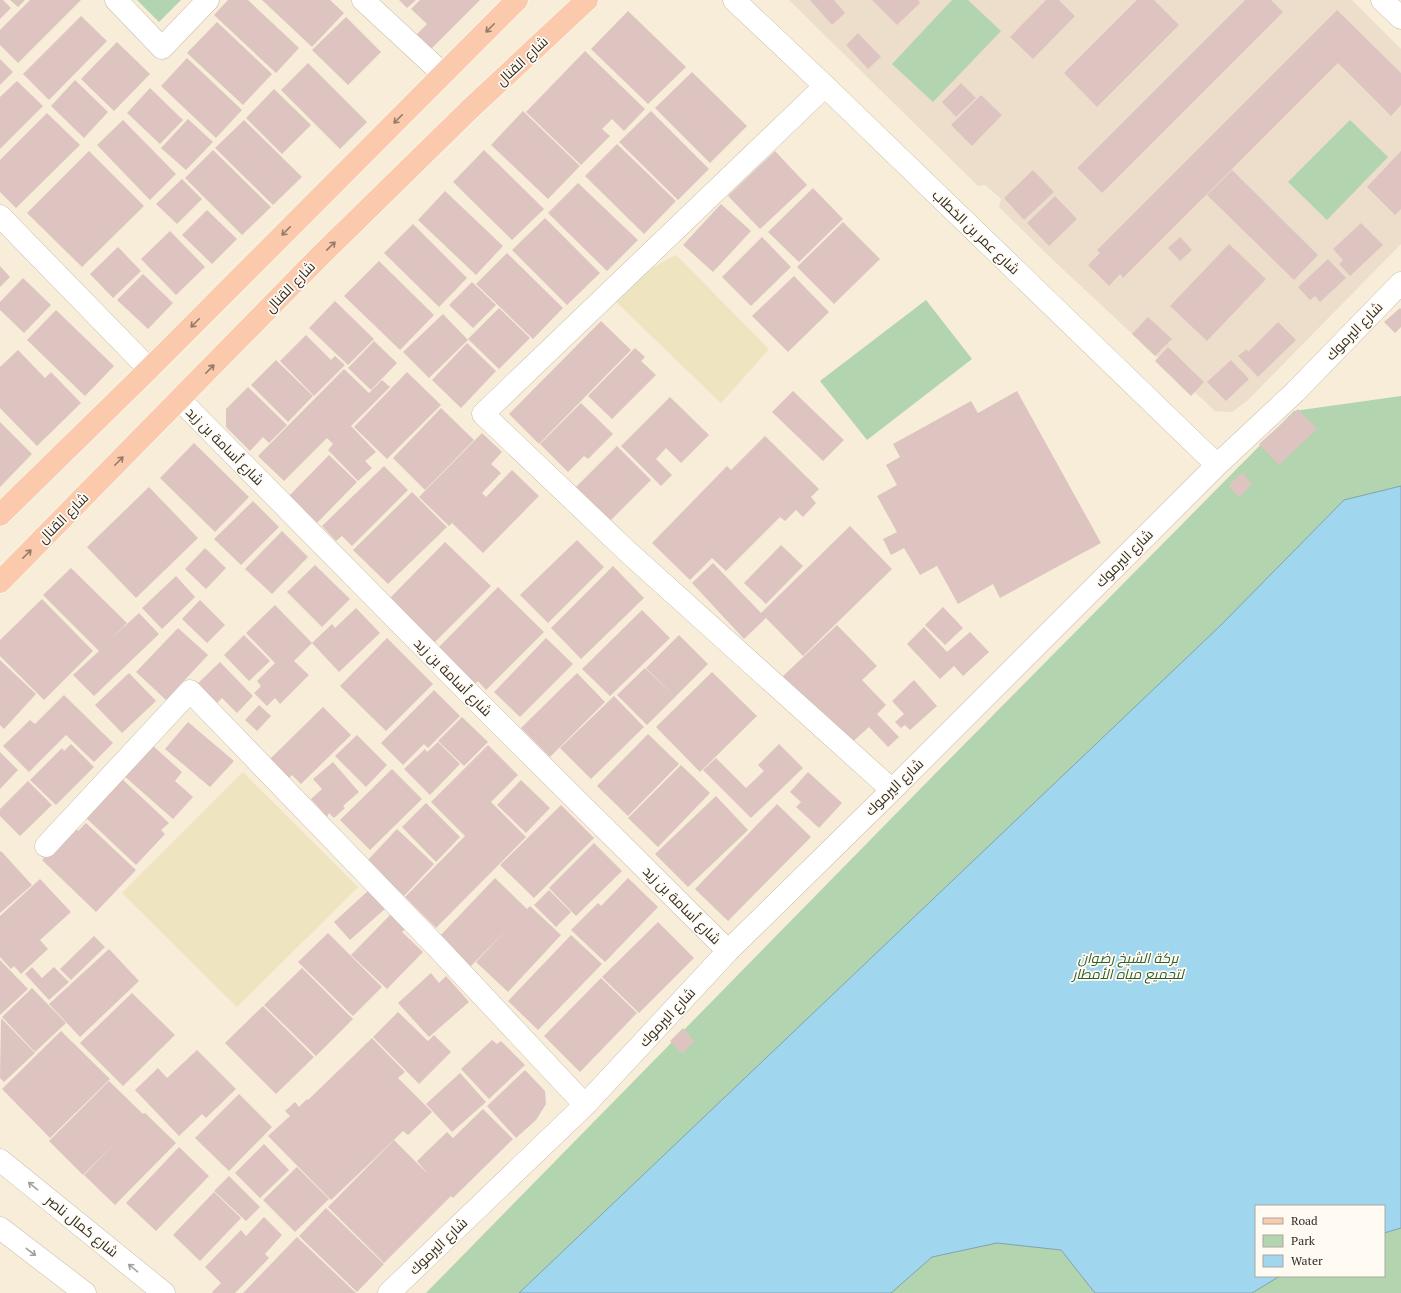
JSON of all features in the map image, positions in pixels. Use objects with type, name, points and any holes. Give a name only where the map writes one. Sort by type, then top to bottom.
[{"type":"main road","points":[[0,515],[149,369],[518,0]]},
{"type":"main road","name":"شارع القنال","points":[[0,582],[346,230],[470,109],[586,0]]},
{"type":"street","points":[[116,0],[162,48],[208,0]]},
{"type":"street","points":[[363,0],[443,74]]},
{"type":"street","name":"شارع عمر بن الخطاب","points":[[734,0],[1217,465]]},
{"type":"street","points":[[1382,0],[1401,18]]},
{"type":"street","points":[[825,86],[484,414],[628,552],[892,790]]},
{"type":"street","points":[[0,216],[149,369]]},
{"type":"street","name":"شارع اليرموك","points":[[389,1293],[585,1105],[728,951],[892,790],[1217,465],[1295,392],[1401,283]]},
{"type":"street","name":"شارع أسامة بن زيد","points":[[180,400],[463,687],[728,951]]},
{"type":"street","points":[[46,846],[190,691],[437,946],[585,1105]]},
{"type":"street","name":"شارع كمال ناصر","points":[[0,1160],[164,1293]]},
{"type":"street","points":[[0,1228],[85,1293]]},
{"type":"shaded area","points":[[789,0],[1352,0],[1401,49],[1401,244],[1247,401],[1232,412],[1215,411],[1053,260],[999,207],[1001,199],[985,185],[978,186]]},
{"type":"green space","points":[[137,0],[181,0],[159,22]]},
{"type":"green space","points":[[952,0],[968,0],[1001,31],[933,102],[892,64]]},
{"type":"green space","points":[[1350,120],[1388,157],[1327,220],[1288,182]]},
{"type":"green space","points":[[926,300],[972,359],[867,440],[820,381]]},
{"type":"green space","name":"بركة الشيخ رضوان لتجميع مياه الأمطار","points":[[1401,396],[1401,1293],[426,1293],[930,779],[1294,411]]},
{"type":"sand","points":[[676,255],[769,349],[721,403],[616,302],[617,287]]},
{"type":"sand","points":[[243,772],[358,887],[237,1007],[122,893]]},
{"type":"water","name":"بركة الشيخ رضوان لتجميع مياه الأمطار","points":[[1401,486],[1401,1228],[1385,1233],[1385,1205],[1255,1205],[1255,1277],[1278,1277],[1252,1293],[1095,1293],[1061,1250],[997,1243],[932,1257],[891,1293],[519,1293],[1220,626],[1344,500]]},
{"type":"building","points":[[0,0],[3,0],[11,8],[0,19]]},
{"type":"building","points":[[10,0],[25,0],[18,7]]},
{"type":"building","points":[[30,0],[81,0],[18,63],[0,45],[0,30]]},
{"type":"building","points":[[228,0],[248,0],[299,48],[276,73],[214,15]]},
{"type":"building","points":[[262,0],[330,0],[344,13],[312,47]]},
{"type":"building","points":[[399,0],[416,0],[407,8]]},
{"type":"building","points":[[420,0],[480,0],[431,49],[416,35],[427,24],[411,9]]},
{"type":"building","points":[[810,0],[834,0],[845,13],[832,25]]},
{"type":"building","points":[[872,0],[918,0],[920,3],[897,25]]},
{"type":"building","points":[[1046,0],[1059,0],[1075,16],[1033,59],[1010,37]]},
{"type":"building","points":[[1137,0],[1154,0],[1179,25],[1097,107],[1064,73]]},
{"type":"building","points":[[1245,0],[1271,0],[1283,12],[1102,193],[1077,168]]},
{"type":"building","points":[[1337,10],[1401,73],[1401,105],[1391,116],[1338,63],[1123,278],[1120,274],[1109,286],[1088,265],[1100,253],[1097,250]]},
{"type":"building","points":[[628,11],[686,67],[648,104],[591,49]]},
{"type":"building","points":[[81,16],[107,41],[49,100],[23,74]]},
{"type":"building","points":[[346,17],[381,52],[348,85],[312,50]]},
{"type":"building","points":[[217,22],[272,74],[243,105],[187,53]]},
{"type":"building","points":[[858,33],[881,57],[868,69],[846,45]]},
{"type":"building","points":[[117,42],[150,74],[114,111],[81,79]]},
{"type":"building","points":[[585,51],[645,109],[624,131],[612,119],[602,129],[610,136],[581,165],[526,112]]},
{"type":"building","points":[[187,58],[242,110],[216,138],[161,86]]},
{"type":"building","points":[[0,59],[13,72],[0,85]]},
{"type":"building","points":[[308,63],[367,122],[340,149],[281,90]]},
{"type":"building","points":[[692,72],[747,126],[710,163],[655,108]]},
{"type":"building","points":[[75,80],[108,112],[84,138],[51,106]]},
{"type":"building","points":[[17,81],[43,106],[0,149],[0,97]]},
{"type":"building","points":[[961,83],[976,98],[956,117],[942,102]]},
{"type":"building","points":[[150,88],[183,120],[160,144],[127,113]]},
{"type":"building","points":[[274,89],[311,125],[282,154],[246,118]]},
{"type":"building","points":[[981,95],[1002,115],[972,146],[951,125]]},
{"type":"building","points":[[523,111],[580,166],[548,199],[491,145]]},
{"type":"building","points":[[651,111],[709,169],[678,200],[619,142]]},
{"type":"building","points":[[47,113],[80,145],[16,208],[0,192],[0,160]]},
{"type":"building","points":[[188,119],[213,142],[186,170],[161,148]]},
{"type":"building","points":[[123,120],[176,174],[150,200],[97,145]]},
{"type":"building","points":[[244,120],[302,177],[273,205],[215,148]]},
{"type":"building","points":[[617,144],[676,201],[644,234],[585,176]]},
{"type":"building","points":[[213,150],[271,207],[242,235],[185,178]]},
{"type":"building","points":[[484,150],[544,209],[512,240],[453,182]]},
{"type":"building","points":[[89,151],[144,206],[82,267],[27,213]]},
{"type":"building","points":[[775,151],[807,185],[760,229],[728,196]]},
{"type":"building","points":[[1401,151],[1401,209],[1395,215],[1367,187]]},
{"type":"building","points":[[1033,170],[1054,192],[1024,220],[1004,198]]},
{"type":"building","points":[[1232,170],[1318,255],[1294,280],[1207,195]]},
{"type":"building","points":[[182,179],[202,199],[177,224],[156,204]]},
{"type":"building","points":[[578,183],[638,240],[607,271],[548,213]]},
{"type":"building","points":[[813,188],[843,219],[799,262],[768,232]]},
{"type":"building","points":[[445,191],[503,246],[476,275],[418,220]]},
{"type":"building","points":[[1055,196],[1077,219],[1049,246],[1027,223]]},
{"type":"building","points":[[721,204],[751,231],[713,272],[683,245]]},
{"type":"building","points":[[207,210],[237,239],[212,264],[182,235]]},
{"type":"building","points":[[545,218],[600,273],[567,305],[512,250]]},
{"type":"building","points":[[843,222],[880,259],[834,304],[797,267]]},
{"type":"building","points":[[1361,223],[1383,245],[1350,276],[1339,264],[1343,260],[1333,249]]},
{"type":"building","points":[[413,224],[467,278],[439,307],[384,253]]},
{"type":"building","points":[[170,231],[205,267],[176,295],[141,259]]},
{"type":"building","points":[[762,237],[791,267],[751,306],[722,277]]},
{"type":"building","points":[[1180,237],[1192,250],[1180,261],[1168,248]]},
{"type":"building","points":[[1229,244],[1266,279],[1207,341],[1170,306]]},
{"type":"building","points":[[118,247],[141,271],[113,298],[90,274]]},
{"type":"building","points":[[507,253],[563,308],[533,339],[476,284]]},
{"type":"building","points":[[1328,259],[1346,278],[1320,302],[1315,296],[1310,300],[1298,287]]},
{"type":"building","points":[[379,261],[434,315],[400,350],[344,296]]},
{"type":"building","points":[[0,266],[10,277],[0,287]]},
{"type":"building","points":[[143,274],[173,303],[148,329],[117,300]]},
{"type":"building","points":[[794,276],[829,312],[788,352],[752,316]]},
{"type":"building","points":[[23,278],[51,305],[24,333],[0,310],[0,302]]},
{"type":"building","points":[[472,282],[496,305],[473,328],[449,305]]},
{"type":"building","points":[[335,301],[374,339],[348,365],[309,328]]},
{"type":"building","points":[[499,308],[530,338],[499,369],[468,339]]},
{"type":"building","points":[[1400,308],[1401,327],[1395,333],[1384,322]]},
{"type":"building","points":[[56,310],[114,366],[85,396],[27,340]]},
{"type":"building","points":[[443,314],[468,340],[429,378],[403,352]]},
{"type":"building","points":[[1148,317],[1172,339],[1155,356],[1132,334]]},
{"type":"building","points":[[601,321],[631,350],[539,444],[509,414]]},
{"type":"building","points":[[1278,322],[1296,340],[1258,377],[1238,356],[1247,349],[1248,352]]},
{"type":"building","points":[[306,335],[331,360],[335,356],[345,365],[314,396],[280,361]]},
{"type":"building","points":[[374,341],[397,363],[371,390],[348,368]]},
{"type":"building","points":[[467,343],[496,371],[461,408],[432,380]]},
{"type":"building","points":[[1168,347],[1204,382],[1191,396],[1155,361]]},
{"type":"building","points":[[635,348],[645,357],[641,361],[656,375],[612,419],[588,396]]},
{"type":"building","points":[[18,350],[45,378],[51,372],[81,403],[37,446],[0,408],[0,367]]},
{"type":"building","points":[[276,360],[313,396],[288,422],[251,385]]},
{"type":"building","points":[[1231,360],[1249,379],[1226,401],[1207,382]]},
{"type":"building","points":[[344,369],[369,393],[382,380],[390,387],[351,426],[376,452],[365,461],[372,468],[358,481],[328,450],[333,444],[327,438],[284,481],[258,456]]},
{"type":"building","points":[[407,372],[441,405],[387,459],[354,427]]},
{"type":"building","points":[[248,387],[287,425],[269,443],[263,437],[250,451],[226,427],[226,409]]},
{"type":"building","points":[[793,391],[844,440],[823,461],[772,412]]},
{"type":"building","points":[[1017,391],[1101,543],[1000,598],[993,584],[958,604],[937,566],[920,575],[904,548],[891,555],[883,539],[897,532],[877,496],[897,485],[886,465],[900,457],[893,444],[971,401],[978,413]]},
{"type":"building","points":[[670,397],[709,435],[681,463],[666,448],[656,459],[672,475],[661,486],[621,446]]},
{"type":"building","points":[[581,403],[613,434],[588,459],[584,456],[568,472],[540,444]]},
{"type":"building","points":[[441,408],[474,440],[425,490],[393,458]]},
{"type":"building","points":[[1298,409],[1317,429],[1279,465],[1259,444]]},
{"type":"building","points":[[0,422],[32,454],[0,487]]},
{"type":"building","points":[[482,433],[502,452],[491,464],[501,473],[482,493],[486,497],[512,470],[539,496],[483,553],[452,523],[449,526],[419,497]]},
{"type":"building","points":[[765,436],[819,489],[811,497],[816,503],[803,517],[796,510],[785,521],[780,517],[726,571],[712,558],[690,580],[652,543],[727,466],[731,470]]},
{"type":"building","points":[[194,443],[249,497],[215,532],[160,478]]},
{"type":"building","points":[[617,446],[651,480],[608,523],[574,489]]},
{"type":"building","points":[[329,455],[357,482],[316,524],[288,497]]},
{"type":"building","points":[[384,466],[408,490],[352,546],[342,536],[336,541],[322,526]]},
{"type":"building","points":[[1242,472],[1252,484],[1239,497],[1228,486]]},
{"type":"building","points":[[149,487],[198,538],[136,598],[87,547]]},
{"type":"building","points":[[412,492],[447,527],[388,584],[353,550]]},
{"type":"building","points":[[253,501],[279,527],[241,565],[214,539]]},
{"type":"building","points":[[850,526],[892,569],[803,656],[766,618],[744,639],[692,583],[713,563],[761,613]]},
{"type":"building","points":[[282,531],[308,557],[272,594],[245,569]]},
{"type":"building","points":[[577,540],[604,567],[548,623],[520,595]]},
{"type":"building","points":[[445,542],[491,586],[433,644],[388,600]]},
{"type":"building","points":[[781,545],[803,566],[766,604],[744,583]]},
{"type":"building","points":[[205,548],[226,568],[206,589],[185,569]]},
{"type":"building","points":[[315,565],[350,599],[322,627],[287,592]]},
{"type":"building","points":[[613,566],[644,598],[581,659],[551,628]]},
{"type":"building","points":[[71,568],[127,623],[112,638],[139,613],[159,634],[94,696],[73,675],[99,651],[43,595]]},
{"type":"building","points":[[176,576],[195,597],[162,629],[142,608]]},
{"type":"building","points":[[498,587],[544,632],[486,690],[478,681],[474,685],[437,649]]},
{"type":"building","points":[[42,599],[93,651],[44,700],[0,656],[0,640]]},
{"type":"building","points":[[200,600],[225,625],[207,643],[182,619]]},
{"type":"building","points":[[275,605],[312,643],[294,661],[309,675],[280,704],[275,698],[267,706],[254,693],[261,686],[257,681],[275,663],[246,633]]},
{"type":"building","points":[[943,607],[963,628],[945,645],[925,625]]},
{"type":"building","points":[[356,608],[380,633],[339,672],[312,643],[332,624],[335,628]]},
{"type":"building","points":[[642,610],[670,638],[610,696],[582,669]]},
{"type":"building","points":[[837,625],[877,666],[862,680],[886,705],[877,714],[899,737],[888,747],[869,727],[849,745],[782,677]]},
{"type":"building","points":[[924,627],[947,652],[970,632],[989,652],[963,676],[954,666],[940,679],[907,644]]},
{"type":"building","points":[[178,628],[208,655],[166,700],[136,672]]},
{"type":"building","points":[[244,635],[270,661],[249,681],[224,655]]},
{"type":"building","points":[[679,635],[708,664],[647,725],[617,695],[645,668],[673,695],[646,668]]},
{"type":"building","points":[[387,638],[433,684],[386,731],[340,686]]},
{"type":"building","points":[[546,638],[573,664],[520,717],[494,692]]},
{"type":"building","points":[[0,660],[36,694],[4,729],[0,725]]},
{"type":"building","points":[[220,662],[253,696],[237,713],[222,698],[212,708],[193,688]]},
{"type":"building","points":[[712,672],[757,716],[700,772],[656,727]]},
{"type":"building","points":[[129,673],[156,701],[122,733],[95,705]]},
{"type":"building","points":[[577,673],[605,702],[550,757],[521,728]]},
{"type":"building","points":[[914,680],[937,706],[910,730],[905,725],[901,728],[895,722],[904,714],[892,701]]},
{"type":"building","points":[[434,690],[460,716],[428,748],[424,744],[403,765],[381,743]]},
{"type":"building","points":[[64,695],[113,743],[94,762],[66,735],[29,772],[3,746],[30,720],[35,724]]},
{"type":"building","points":[[614,696],[644,727],[591,779],[560,748]]},
{"type":"building","points":[[259,705],[271,716],[257,731],[245,720]]},
{"type":"building","points":[[323,707],[351,735],[301,784],[292,775],[287,780],[268,761]]},
{"type":"building","points":[[462,717],[488,742],[464,766],[438,741]]},
{"type":"building","points":[[188,722],[234,761],[210,787],[165,749]]},
{"type":"building","points":[[648,734],[679,764],[628,816],[597,786]]},
{"type":"building","points":[[357,735],[387,765],[366,787],[335,756]]},
{"type":"building","points":[[438,742],[460,764],[430,795],[404,769],[425,749],[427,752]]},
{"type":"building","points":[[71,744],[94,767],[56,805],[30,780],[62,748],[64,751]]},
{"type":"building","points":[[151,744],[182,772],[175,781],[193,797],[173,819],[123,775]]},
{"type":"building","points":[[779,744],[803,768],[751,818],[703,770],[716,758],[746,788],[764,771],[758,765]]},
{"type":"building","points":[[488,745],[518,775],[491,802],[526,837],[436,928],[405,897],[465,836],[431,802]]},
{"type":"building","points":[[0,752],[18,770],[0,789]]},
{"type":"building","points":[[333,762],[359,792],[343,806],[345,808],[334,818],[329,813],[327,817],[311,799],[322,789],[313,779]]},
{"type":"building","points":[[681,765],[710,793],[658,847],[628,818]]},
{"type":"building","points":[[392,769],[422,799],[370,850],[340,820]]},
{"type":"building","points":[[808,772],[842,803],[819,828],[796,807],[801,802],[790,792]]},
{"type":"building","points":[[121,778],[169,823],[161,830],[165,834],[136,865],[84,816]]},
{"type":"building","points":[[521,780],[550,808],[526,833],[497,805]]},
{"type":"building","points":[[28,781],[52,805],[20,836],[0,816],[0,809]]},
{"type":"building","points":[[716,796],[748,830],[688,887],[655,854]]},
{"type":"building","points":[[426,803],[460,837],[436,862],[402,827]]},
{"type":"building","points":[[777,804],[811,837],[728,921],[695,889]]},
{"type":"building","points":[[561,805],[594,838],[534,898],[500,865]]},
{"type":"building","points":[[86,823],[136,870],[96,912],[42,860],[74,826],[78,831]]},
{"type":"building","points":[[397,829],[434,864],[404,896],[367,861]]},
{"type":"building","points":[[594,843],[622,871],[576,916],[549,888]]},
{"type":"building","points":[[1,851],[32,885],[0,913],[0,852]]},
{"type":"building","points":[[495,878],[527,909],[530,906],[561,935],[508,992],[476,962],[508,928],[469,968],[438,938]]},
{"type":"building","points":[[628,878],[658,907],[605,962],[571,930],[598,903],[601,906]]},
{"type":"building","points":[[40,879],[71,912],[40,940],[48,949],[21,974],[14,966],[11,969],[0,957],[0,916]]},
{"type":"building","points":[[369,890],[386,908],[350,940],[334,922]]},
{"type":"building","points":[[549,890],[571,912],[556,927],[534,905]]},
{"type":"building","points":[[391,914],[406,928],[402,932],[423,952],[387,989],[351,955]]},
{"type":"building","points":[[658,922],[694,958],[639,1013],[602,977]]},
{"type":"building","points":[[328,933],[382,987],[353,1016],[298,962]]},
{"type":"building","points":[[571,935],[602,964],[538,1030],[508,1001]]},
{"type":"building","points":[[94,936],[105,947],[71,980],[60,969]]},
{"type":"building","points":[[109,949],[139,981],[80,1037],[49,1004]]},
{"type":"building","points":[[0,960],[28,989],[0,1015]]},
{"type":"building","points":[[32,967],[42,978],[54,967],[69,982],[49,1000],[25,974]]},
{"type":"building","points":[[302,968],[353,1019],[316,1056],[264,1005]]},
{"type":"building","points":[[431,973],[439,983],[446,976],[469,1002],[429,1037],[398,1003]]},
{"type":"building","points":[[601,978],[637,1013],[580,1072],[544,1036]]},
{"type":"building","points":[[32,988],[66,1023],[35,1052],[2,1017]]},
{"type":"building","points":[[132,993],[175,1035],[123,1086],[80,1043]]},
{"type":"building","points":[[263,1006],[314,1057],[276,1094],[225,1043]]},
{"type":"building","points":[[398,1012],[428,1041],[434,1035],[451,1052],[419,1084],[373,1037]]},
{"type":"building","points":[[1,1018],[35,1053],[4,1082],[0,1078]]},
{"type":"building","points":[[683,1028],[694,1041],[682,1054],[670,1041]]},
{"type":"building","points":[[61,1031],[110,1079],[50,1138],[2,1089]]},
{"type":"building","points":[[372,1038],[405,1072],[398,1078],[432,1112],[408,1135],[403,1131],[331,1200],[268,1136],[290,1116],[285,1111],[295,1102],[299,1107],[307,1099],[308,1100]]},
{"type":"building","points":[[492,1040],[497,1044],[501,1041],[525,1065],[489,1099],[461,1069]]},
{"type":"building","points":[[197,1050],[236,1089],[206,1118],[202,1114],[179,1136],[135,1090],[158,1068],[167,1078]]},
{"type":"building","points":[[525,1070],[545,1091],[546,1104],[536,1120],[516,1138],[487,1106]]},
{"type":"building","points":[[460,1073],[486,1102],[452,1132],[426,1104]]},
{"type":"building","points":[[109,1081],[176,1143],[115,1205],[84,1175],[115,1143],[83,1175],[49,1141]]},
{"type":"building","points":[[239,1094],[272,1127],[229,1171],[195,1138]]},
{"type":"building","points":[[483,1109],[513,1139],[453,1198],[451,1196],[384,1263],[328,1207],[394,1140],[428,1174],[417,1161],[447,1132],[453,1138]]},
{"type":"building","points":[[264,1144],[289,1170],[260,1198],[235,1173]]},
{"type":"building","points":[[179,1147],[209,1176],[156,1231],[126,1203]]},
{"type":"building","points":[[297,1167],[329,1199],[295,1232],[263,1200]]},
{"type":"building","points":[[229,1176],[260,1207],[246,1221],[214,1191]]},
{"type":"building","points":[[214,1192],[241,1218],[200,1261],[173,1235]]},
{"type":"building","points":[[326,1208],[384,1264],[357,1292],[299,1236]]},
{"type":"building","points":[[264,1217],[282,1235],[265,1254],[269,1258],[235,1293],[213,1293],[212,1292],[221,1283],[205,1267],[241,1230],[246,1236]]},
{"type":"building","points":[[297,1237],[356,1293],[243,1293]]}]
